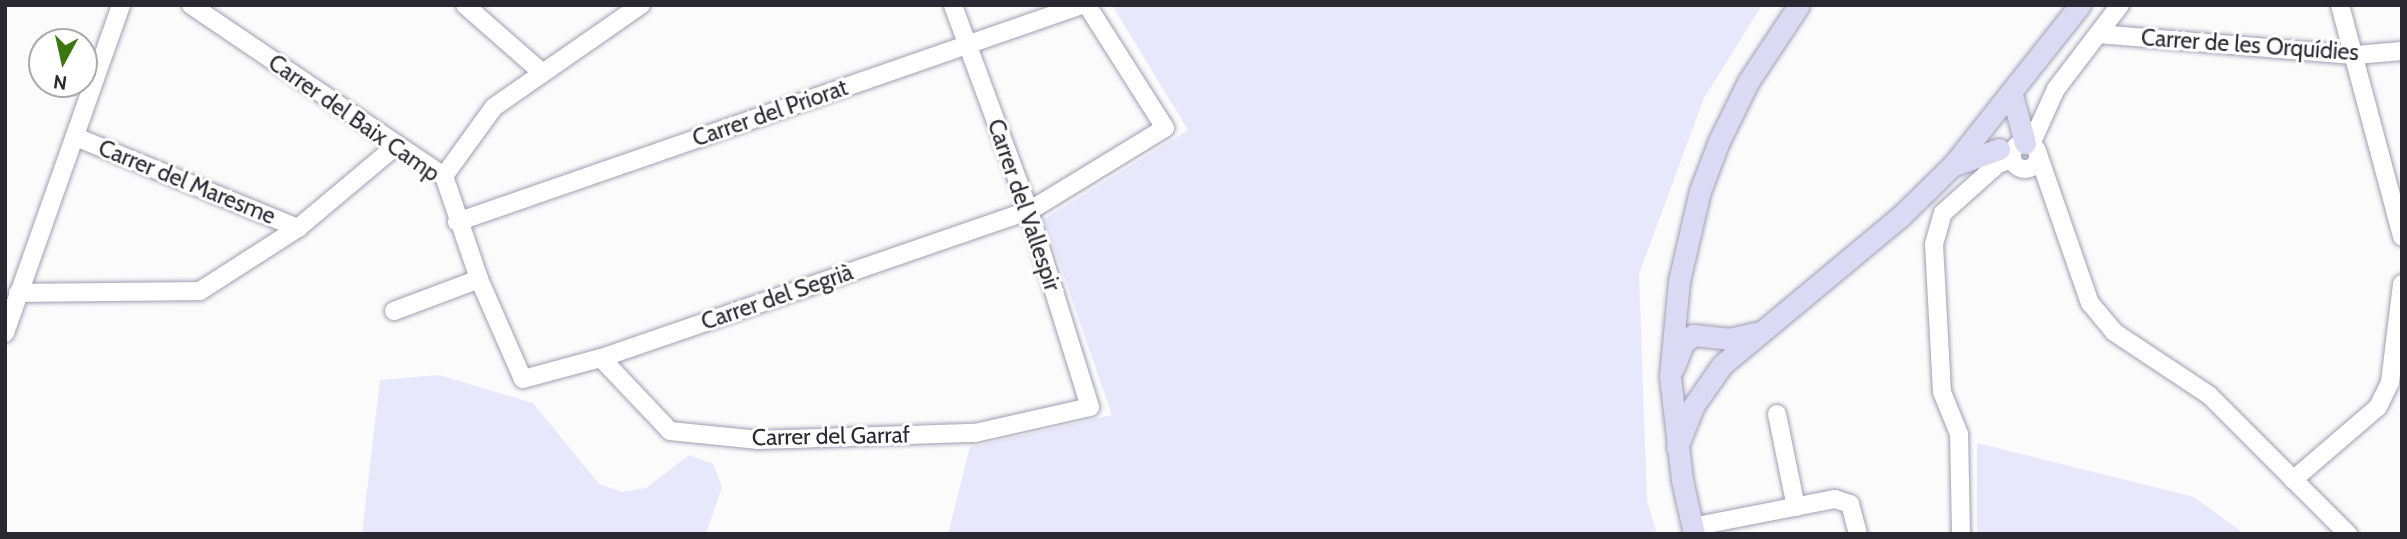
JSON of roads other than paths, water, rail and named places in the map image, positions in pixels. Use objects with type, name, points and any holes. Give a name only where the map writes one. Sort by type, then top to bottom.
[{"type":"main road","points":[[1693,530],[1677,447],[1671,333],[1679,281],[1700,191],[1718,141],[1748,82],[1798,5]]},
{"type":"main road","points":[[1677,447],[1694,405],[1719,369],[1756,333],[1901,216],[1953,165],[1989,124],[2080,5]]},
{"type":"main road","points":[[2011,95],[2022,152]]},
{"type":"main road","points":[[1989,124],[2022,152]]},
{"type":"main road","points":[[1953,165],[2022,152]]},
{"type":"main road","points":[[1679,281],[1688,316],[1707,335],[1722,345],[1719,369]]},
{"type":"main road","points":[[1674,366],[1687,338],[1707,335],[1729,339],[1756,333]]},
{"type":"main road","points":[[1674,366],[1693,375],[1719,369]]},
{"type":"street","points":[[5,333],[121,5]]},
{"type":"street","name":"Carrer del Baix Camp","points":[[191,5],[444,176],[457,222],[479,279],[523,379]]},
{"type":"street","points":[[464,5],[540,71]]},
{"type":"street","points":[[444,176],[494,107],[540,71],[641,5]]},
{"type":"street","name":"Carrer del Vallespir","points":[[953,5],[1029,211],[1090,407]]},
{"type":"street","name":"Carrer del Priorat","points":[[457,222],[1085,5]]},
{"type":"street","name":"Carrer del Segrià","points":[[523,379],[601,358],[1029,211],[1165,128],[1085,5]]},
{"type":"street","points":[[1961,534],[1959,434],[1942,392],[1934,244],[1943,213],[1998,164],[2043,139],[2042,120],[2056,89],[2120,5]]},
{"type":"street","points":[[2340,5],[2356,55],[2402,237]]},
{"type":"street","name":"Carrer de les Orquídies","points":[[2098,34],[2356,55],[2402,51]]},
{"type":"street","name":"Carrer del Maresme","points":[[76,137],[298,228]]},
{"type":"street","points":[[18,293],[200,291],[298,228],[397,145]]},
{"type":"street","points":[[2022,152],[2050,186],[2090,303],[2106,322],[2208,395],[2348,534]]},
{"type":"street","points":[[394,311],[479,279]]},
{"type":"street","points":[[2293,480],[2378,407],[2390,382],[2402,284]]},
{"type":"street","name":"Carrer del Garraf","points":[[601,358],[670,431],[760,440],[975,433],[1090,407]]},
{"type":"street","points":[[1777,414],[1796,507]]},
{"type":"street","points":[[1693,530],[1835,499],[1850,504],[1858,534]]}]
